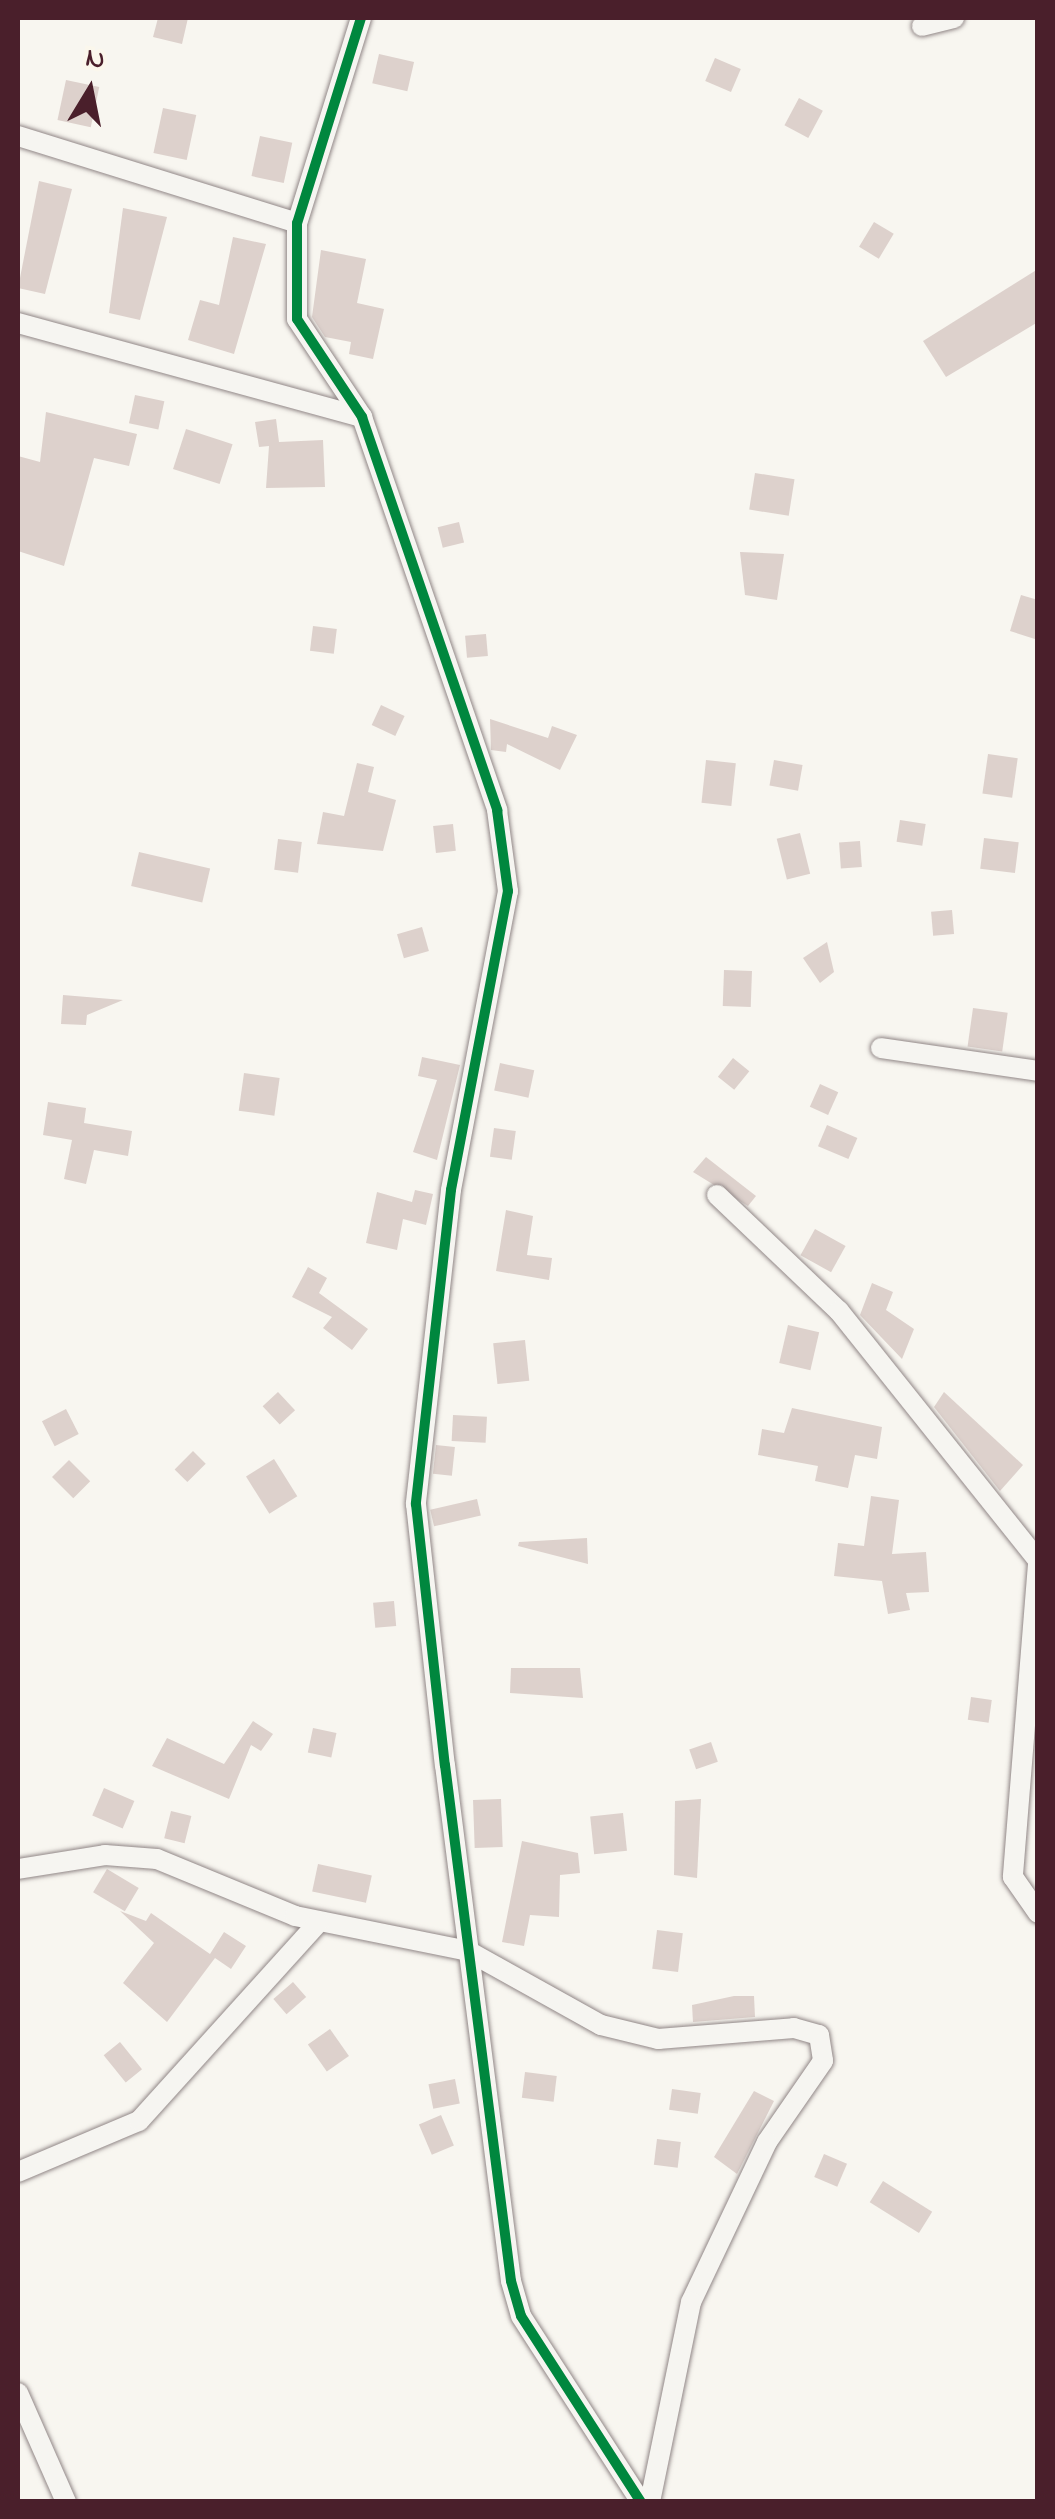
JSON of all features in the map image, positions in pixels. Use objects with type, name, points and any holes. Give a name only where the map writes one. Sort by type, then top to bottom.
[{"type":"street","points":[[362,18],[297,223],[297,318],[362,417],[496,810],[508,891],[451,1190],[416,1504],[468,1951],[521,2316],[641,2502]]},
{"type":"street","points":[[922,26],[954,18]]},
{"type":"street","points":[[18,136],[297,223]]},
{"type":"street","points":[[18,323],[362,417]]},
{"type":"street","points":[[881,1048],[1038,1071]]},
{"type":"street","points":[[717,1195],[838,1311],[1038,1562],[1030,1726],[1013,1878],[1038,1913]]},
{"type":"street","points":[[18,1869],[106,1854],[156,1859],[319,1922],[468,1951],[601,2025],[658,2039],[794,2028],[825,2043],[824,2061],[727,2216],[691,2302],[650,2502]]},
{"type":"street","points":[[18,2172],[139,2121],[319,1922]]},
{"type":"street","points":[[18,2393],[66,2502]]},
{"type":"building","points":[[158,18],[188,18],[182,44],[153,37]]},
{"type":"building","points":[[379,54],[414,62],[407,91],[372,83]]},
{"type":"building","points":[[715,58],[741,69],[731,92],[705,81]]},
{"type":"building","points":[[66,80],[99,87],[91,127],[57,120]]},
{"type":"building","points":[[799,98],[823,111],[808,138],[784,125]]},
{"type":"building","points":[[163,108],[196,115],[187,160],[153,153]]},
{"type":"building","points":[[260,136],[292,143],[284,183],[251,176]]},
{"type":"building","points":[[39,181],[72,189],[45,294],[18,288]]},
{"type":"building","points":[[123,208],[167,217],[140,320],[109,313]]},
{"type":"building","points":[[874,222],[894,234],[879,259],[859,247]]},
{"type":"building","points":[[233,237],[266,244],[234,354],[188,340],[200,300],[219,305]]},
{"type":"building","points":[[321,250],[366,259],[357,303],[384,309],[373,359],[349,354],[351,342],[325,337],[312,317]]},
{"type":"building","points":[[1038,269],[1038,322],[946,377],[923,341]]},
{"type":"building","points":[[135,395],[164,401],[158,430],[129,423]]},
{"type":"building","points":[[46,412],[137,434],[129,466],[94,458],[64,566],[18,551],[18,456],[40,462]]},
{"type":"building","points":[[276,419],[279,442],[323,440],[325,487],[266,488],[269,446],[259,447],[255,422]]},
{"type":"building","points":[[186,429],[233,444],[220,484],[173,469]]},
{"type":"building","points":[[755,473],[795,479],[789,516],[749,510]]},
{"type":"building","points":[[459,522],[464,542],[443,548],[438,527]]},
{"type":"building","points":[[740,552],[784,554],[777,600],[745,595]]},
{"type":"building","points":[[1021,595],[1038,600],[1038,640],[1010,631]]},
{"type":"building","points":[[313,626],[337,629],[334,654],[310,651]]},
{"type":"building","points":[[486,634],[488,656],[467,658],[465,636]]},
{"type":"building","points":[[381,705],[405,716],[395,736],[372,725]]},
{"type":"building","points":[[490,719],[548,738],[552,726],[577,735],[560,770],[507,744],[506,752],[491,750]]},
{"type":"building","points":[[988,754],[1018,758],[1012,798],[982,794]]},
{"type":"building","points":[[706,760],[736,763],[731,806],[702,803]]},
{"type":"building","points":[[774,760],[803,765],[798,791],[769,786]]},
{"type":"building","points":[[357,763],[374,767],[368,792],[396,800],[383,851],[317,844],[323,812],[344,816]]},
{"type":"building","points":[[900,820],[926,824],[922,846],[897,842]]},
{"type":"building","points":[[453,824],[456,851],[436,853],[433,826]]},
{"type":"building","points":[[800,833],[810,874],[787,880],[777,839]]},
{"type":"building","points":[[984,838],[1019,842],[1015,873],[980,869]]},
{"type":"building","points":[[278,839],[302,842],[298,873],[274,870]]},
{"type":"building","points":[[860,841],[862,867],[841,868],[839,842]]},
{"type":"building","points":[[139,852],[210,868],[202,903],[131,886]]},
{"type":"building","points":[[952,910],[954,934],[933,936],[931,912]]},
{"type":"building","points":[[422,927],[429,951],[404,958],[397,934]]},
{"type":"building","points":[[827,942],[834,972],[820,983],[803,958]]},
{"type":"building","points":[[724,970],[752,971],[751,1007],[723,1006]]},
{"type":"building","points":[[63,995],[123,1000],[87,1015],[86,1025],[61,1024]]},
{"type":"building","points":[[973,1008],[1008,1013],[1002,1051],[968,1047]]},
{"type":"building","points":[[422,1057],[460,1065],[437,1160],[413,1152],[437,1080],[418,1076]]},
{"type":"building","points":[[733,1058],[749,1071],[734,1090],[718,1077]]},
{"type":"building","points":[[500,1063],[534,1070],[528,1098],[494,1090]]},
{"type":"building","points":[[244,1073],[280,1078],[274,1116],[239,1111]]},
{"type":"building","points":[[820,1084],[838,1092],[828,1115],[810,1107]]},
{"type":"building","points":[[48,1102],[86,1108],[84,1123],[132,1131],[128,1156],[94,1150],[86,1184],[64,1179],[72,1140],[43,1135]]},
{"type":"building","points":[[827,1125],[857,1138],[848,1159],[818,1146]]},
{"type":"building","points":[[494,1128],[516,1131],[512,1160],[490,1157]]},
{"type":"building","points":[[706,1157],[756,1196],[748,1206],[693,1172]]},
{"type":"building","points":[[415,1190],[433,1194],[426,1225],[403,1219],[397,1250],[366,1243],[377,1192],[412,1202]]},
{"type":"building","points":[[506,1210],[533,1216],[527,1255],[552,1258],[549,1280],[496,1271]]},
{"type":"building","points":[[815,1229],[846,1246],[831,1272],[800,1255]]},
{"type":"building","points":[[308,1267],[327,1278],[319,1293],[368,1329],[352,1350],[323,1328],[332,1317],[292,1297]]},
{"type":"building","points":[[872,1283],[893,1292],[886,1310],[914,1329],[902,1359],[860,1315]]},
{"type":"building","points":[[788,1325],[819,1332],[810,1370],[779,1363]]},
{"type":"building","points":[[525,1340],[529,1381],[497,1384],[493,1343]]},
{"type":"building","points":[[278,1392],[295,1410],[280,1425],[263,1406]]},
{"type":"building","points":[[944,1392],[1023,1465],[1000,1491],[934,1407]]},
{"type":"building","points":[[792,1408],[882,1427],[877,1459],[855,1455],[848,1488],[815,1481],[818,1466],[758,1455],[762,1429],[784,1433]]},
{"type":"building","points":[[66,1409],[79,1434],[55,1446],[42,1421]]},
{"type":"building","points":[[453,1415],[487,1417],[486,1443],[452,1441]]},
{"type":"building","points":[[436,1445],[455,1447],[452,1476],[433,1474]]},
{"type":"building","points":[[193,1451],[206,1464],[187,1482],[175,1469]]},
{"type":"building","points":[[274,1459],[297,1496],[269,1514],[246,1476]]},
{"type":"building","points":[[69,1460],[90,1481],[73,1498],[52,1477]]},
{"type":"building","points":[[871,1496],[899,1500],[892,1554],[926,1552],[929,1592],[906,1593],[910,1610],[888,1614],[882,1581],[834,1576],[838,1543],[864,1546]]},
{"type":"building","points":[[477,1499],[481,1516],[434,1526],[430,1510]]},
{"type":"building","points":[[587,1538],[588,1564],[518,1546],[519,1542]]},
{"type":"building","points":[[394,1601],[396,1626],[375,1628],[373,1603]]},
{"type":"building","points":[[511,1668],[580,1668],[583,1698],[510,1693]]},
{"type":"building","points":[[971,1697],[992,1700],[989,1723],[968,1720]]},
{"type":"building","points":[[253,1721],[273,1734],[261,1751],[251,1745],[229,1799],[152,1766],[167,1738],[224,1764]]},
{"type":"building","points":[[313,1728],[336,1733],[331,1757],[308,1752]]},
{"type":"building","points":[[711,1742],[718,1762],[696,1769],[689,1749]]},
{"type":"building","points":[[104,1788],[134,1801],[123,1829],[92,1816]]},
{"type":"building","points":[[501,1799],[503,1847],[475,1848],[473,1800]]},
{"type":"building","points":[[701,1799],[697,1878],[674,1875],[675,1801]]},
{"type":"building","points":[[171,1811],[191,1816],[185,1843],[164,1838]]},
{"type":"building","points":[[623,1813],[627,1851],[594,1854],[590,1816]]},
{"type":"building","points":[[522,1841],[578,1853],[580,1873],[560,1875],[559,1917],[530,1915],[524,1946],[502,1942]]},
{"type":"building","points":[[318,1864],[372,1875],[366,1903],[312,1891]]},
{"type":"building","points":[[107,1869],[139,1888],[125,1911],[93,1892]]},
{"type":"building","points":[[120,1911],[146,1921],[151,1913],[210,1954],[224,1932],[246,1946],[231,1969],[215,1958],[167,2022],[123,1983],[154,1943]]},
{"type":"building","points":[[657,1930],[683,1933],[678,1972],[652,1969]]},
{"type":"building","points":[[293,1982],[306,1997],[286,2014],[273,1999]]},
{"type":"building","points":[[754,1996],[755,2017],[693,2022],[692,2005]]},
{"type":"building","points":[[330,2029],[349,2056],[327,2072],[308,2044]]},
{"type":"building","points":[[120,2042],[142,2069],[126,2082],[104,2055]]},
{"type":"building","points":[[525,2072],[557,2076],[554,2102],[522,2098]]},
{"type":"building","points":[[455,2079],[460,2104],[433,2109],[428,2084]]},
{"type":"building","points":[[672,2089],[701,2093],[698,2114],[669,2110]]},
{"type":"building","points":[[754,2091],[774,2101],[737,2174],[714,2157]]},
{"type":"building","points":[[441,2115],[454,2145],[432,2155],[419,2124]]},
{"type":"building","points":[[657,2139],[681,2142],[678,2168],[654,2165]]},
{"type":"building","points":[[824,2154],[847,2164],[837,2187],[814,2177]]},
{"type":"building","points":[[883,2181],[932,2212],[919,2233],[870,2202]]},
{"type":"cycle path","points":[[361,18],[297,223],[297,319],[362,417],[497,810],[508,891],[451,1190],[416,1504],[445,1765],[511,2281],[521,2316],[641,2502]]}]
